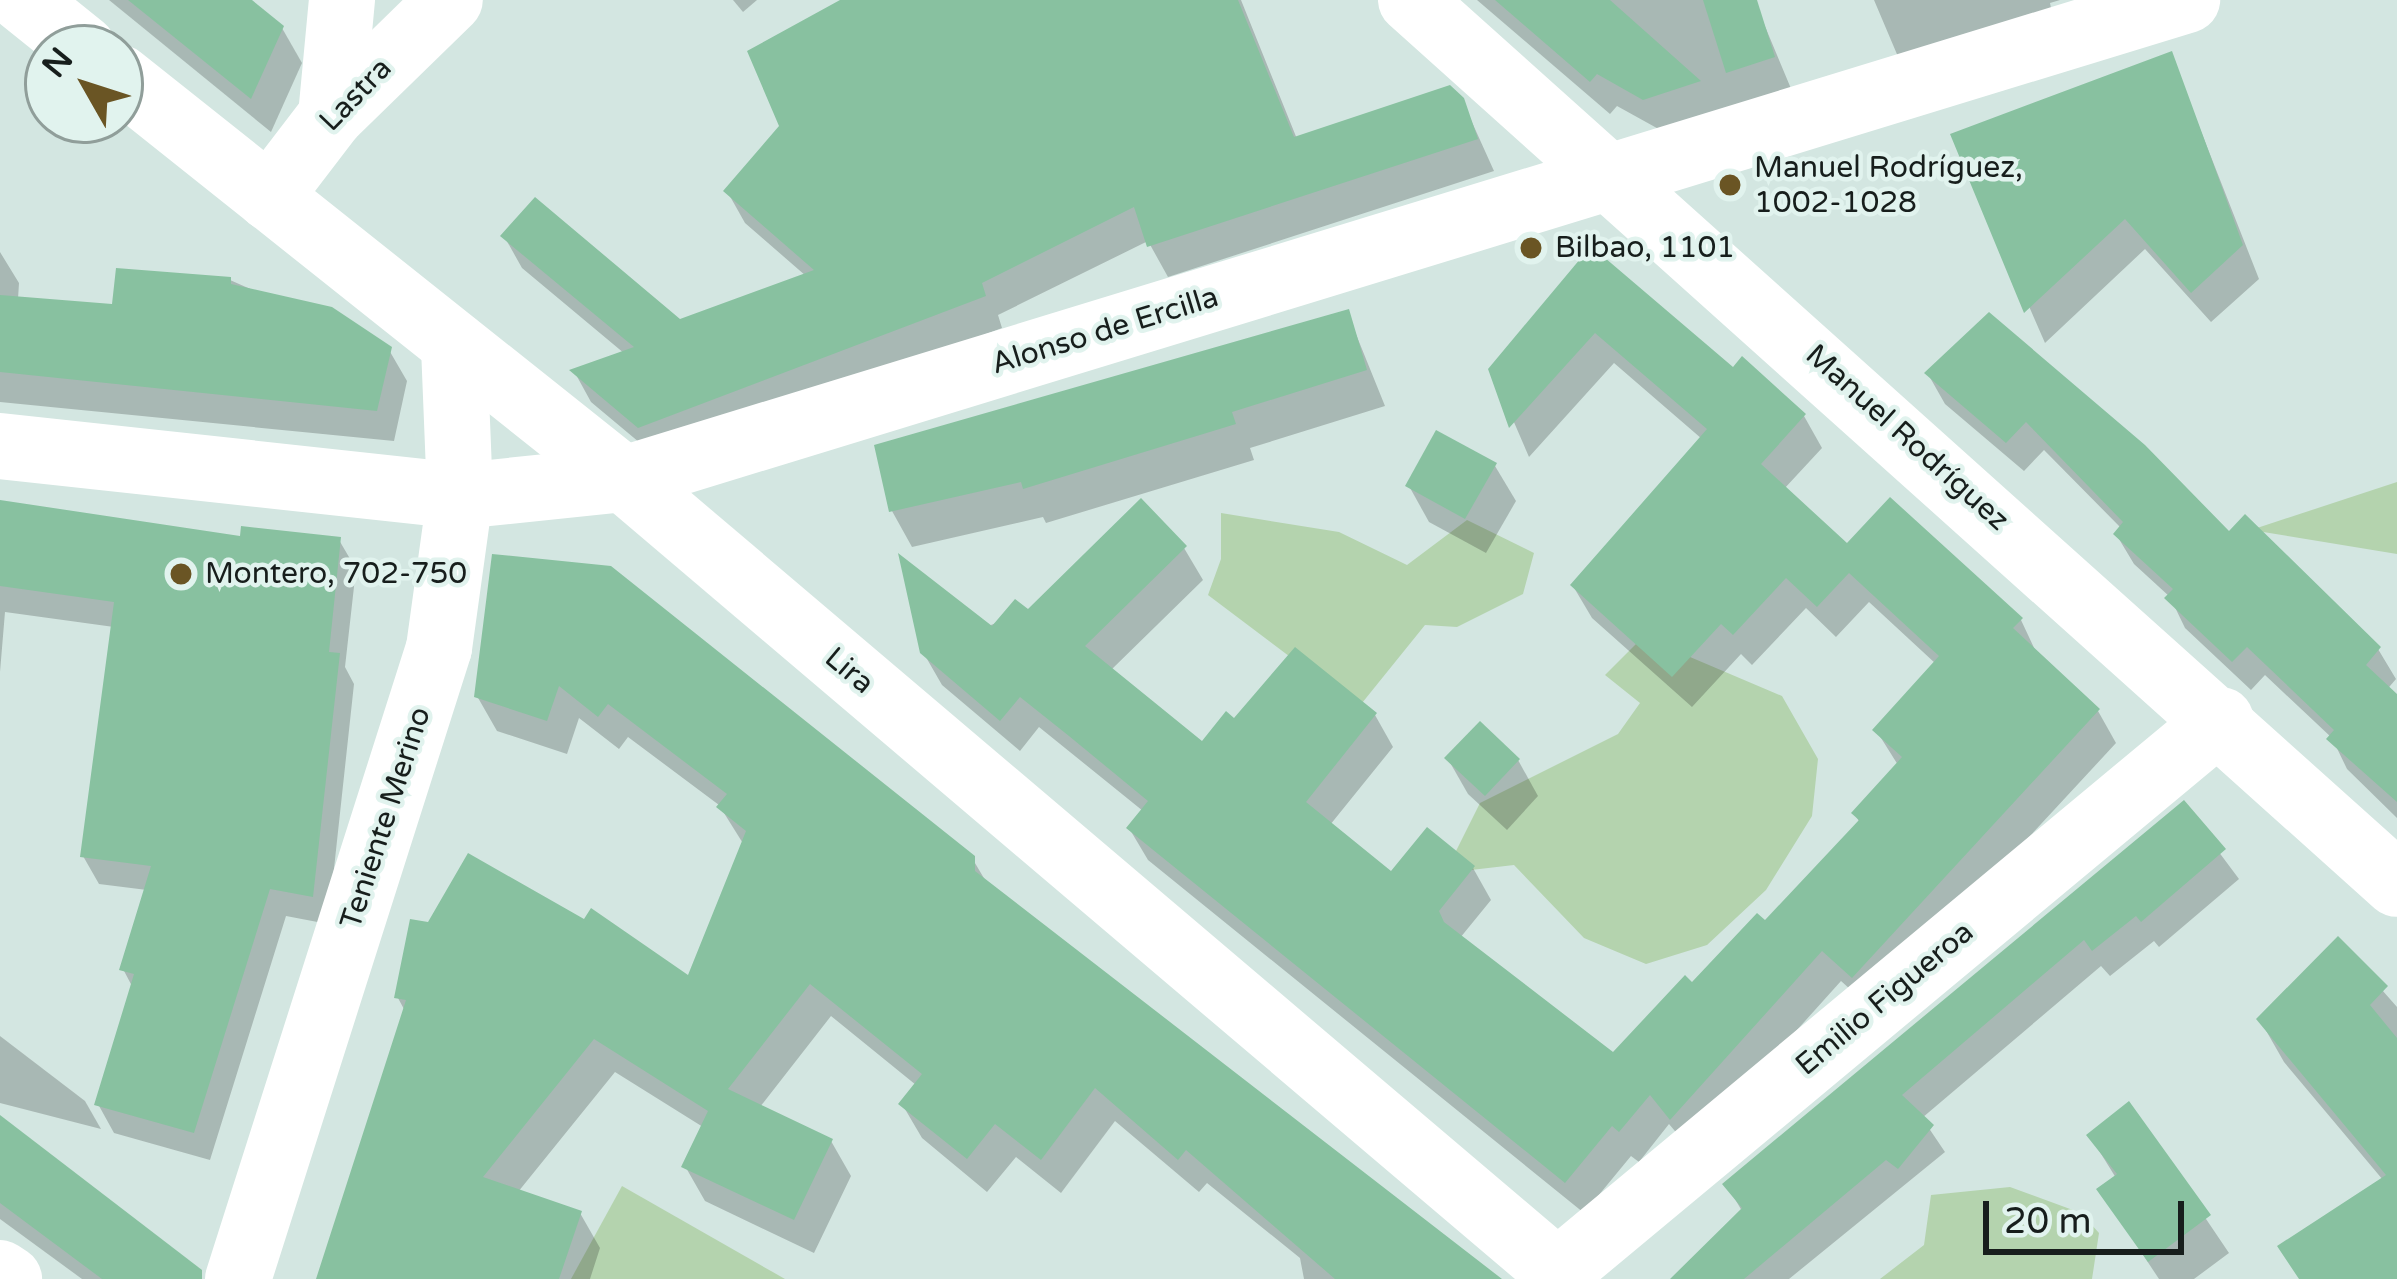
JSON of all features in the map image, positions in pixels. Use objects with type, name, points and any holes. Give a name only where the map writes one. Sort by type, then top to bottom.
[{"type":"street","points":[[23,0],[53,24]]},
{"type":"street","points":[[332,116],[342,0]]},
{"type":"street","name":"Lastra","points":[[269,196],[332,116],[450,0]]},
{"type":"street","name":"Manuel Rodríguez","points":[[1411,0],[1612,173],[2397,884]]},
{"type":"street","name":"Alonso de Ercilla","points":[[0,446],[460,496],[623,479],[2187,0]]},
{"type":"street","name":"Lira","points":[[144,96],[623,479],[1558,1276]]},
{"type":"street","name":"Teniente Merino","points":[[238,1279],[419,722],[453,572],[460,496],[454,344]]},
{"type":"street","name":"Emilio Figueroa","points":[[1558,1276],[2221,720]]},
{"type":"street","points":[[0,1273],[9,1279]]},
{"type":"green space","points":[[2397,482],[2397,554],[2251,530]]},
{"type":"green space","points":[[1221,513],[1339,532],[1407,565],[1467,520],[1534,553],[1523,594],[1457,627],[1425,625],[1358,708],[1208,595],[1221,559]]},
{"type":"green space","points":[[1643,637],[1782,696],[1818,759],[1812,816],[1766,890],[1707,945],[1646,964],[1584,938],[1514,865],[1445,873],[1480,803],[1618,734],[1640,703],[1605,675]]},
{"type":"green space","points":[[622,1186],[785,1279],[571,1279]]},
{"type":"green space","points":[[2010,1187],[2081,1213],[2099,1233],[2092,1279],[1880,1279],[1924,1245],[1931,1195]]},
{"type":"building","points":[[128,0],[252,0],[284,26],[251,99]]},
{"type":"building","points":[[840,0],[1238,0],[1294,137],[1450,85],[1464,98],[1478,139],[1147,247],[1134,207],[982,283],[986,296],[638,428],[569,370],[634,347],[500,236],[535,197],[680,319],[814,270],[723,191],[779,126],[747,51]]},
{"type":"building","points":[[1495,0],[1610,0],[1701,81],[1643,100],[1597,74],[1590,82]]},
{"type":"building","points":[[1703,0],[1757,0],[1775,57],[1726,73]]},
{"type":"building","points":[[2172,51],[2243,245],[2191,293],[2125,219],[2024,313],[1950,134]]},
{"type":"building","points":[[1591,246],[1733,367],[1742,356],[1806,414],[1761,464],[1847,543],[1890,497],[2023,618],[2013,628],[2100,709],[1852,978],[1822,951],[1670,1120],[1650,1095],[1619,1132],[1612,1126],[1565,1183],[1126,828],[1148,801],[1069,736],[1020,697],[1000,721],[920,653],[898,553],[992,626],[1015,599],[1028,609],[1141,498],[1187,546],[1085,646],[1202,741],[1226,711],[1234,718],[1295,647],[1377,713],[1306,802],[1391,871],[1427,827],[1475,866],[1439,911],[1444,922],[1613,1052],[1685,975],[1692,982],[1757,913],[1765,920],[1859,820],[1851,813],[1902,757],[1872,730],[1939,656],[1849,573],[1817,607],[1786,578],[1733,635],[1721,624],[1672,677],[1570,585],[1707,429],[1595,333],[1509,428],[1488,369]]},
{"type":"building","points":[[116,268],[231,277],[231,284],[332,307],[392,347],[377,411],[0,372],[0,295],[112,304]]},
{"type":"building","points":[[1349,309],[1367,370],[1232,412],[1236,424],[1023,489],[1021,482],[889,512],[874,445]]},
{"type":"building","points":[[1989,312],[2145,445],[2229,531],[2245,514],[2381,647],[2366,665],[2397,694],[2397,802],[2326,739],[2334,730],[2247,647],[2232,662],[2164,598],[2173,589],[2113,534],[2123,522],[2026,422],[2006,443],[1924,373]]},
{"type":"building","points":[[1436,430],[1497,463],[1465,519],[1405,486]]},
{"type":"building","points":[[0,500],[240,536],[241,526],[341,537],[329,652],[340,653],[313,897],[270,889],[194,1133],[94,1105],[134,974],[119,970],[151,866],[80,857],[114,602],[0,586]]},
{"type":"building","points":[[492,554],[611,566],[975,856],[975,871],[1502,1279],[1335,1279],[1186,1150],[1178,1160],[1095,1088],[1041,1160],[995,1124],[967,1159],[898,1104],[922,1074],[810,984],[728,1089],[833,1139],[794,1220],[681,1167],[708,1111],[594,1039],[483,1177],[582,1211],[559,1279],[316,1279],[406,1000],[394,998],[410,919],[428,922],[468,853],[584,919],[591,908],[688,975],[746,831],[716,807],[727,794],[608,704],[598,717],[559,686],[547,721],[474,697]]},
{"type":"building","points":[[1480,721],[1520,759],[1485,796],[1444,758]]},
{"type":"building","points":[[2184,800],[2226,849],[2141,922],[2136,916],[2092,951],[2084,940],[1902,1095],[1934,1125],[1898,1169],[1886,1160],[1744,1279],[1670,1279],[1742,1208],[1722,1184]]},
{"type":"building","points":[[2338,936],[2388,986],[2370,1005],[2397,1038],[2397,1279],[2299,1279],[2277,1246],[2386,1175],[2256,1019]]},
{"type":"building","points":[[2129,1101],[2211,1215],[2148,1262],[2096,1189],[2117,1174],[2086,1135]]},
{"type":"building","points":[[0,1115],[202,1270],[202,1279],[102,1279],[0,1203]]},
{"type":"place","name":"Manuel Rodríguez, 1002-1028","points":[[1730,185]]},
{"type":"place","name":"Bilbao, 1101","points":[[1531,248]]},
{"type":"place","name":"Montero, 702-750","points":[[181,574]]}]
